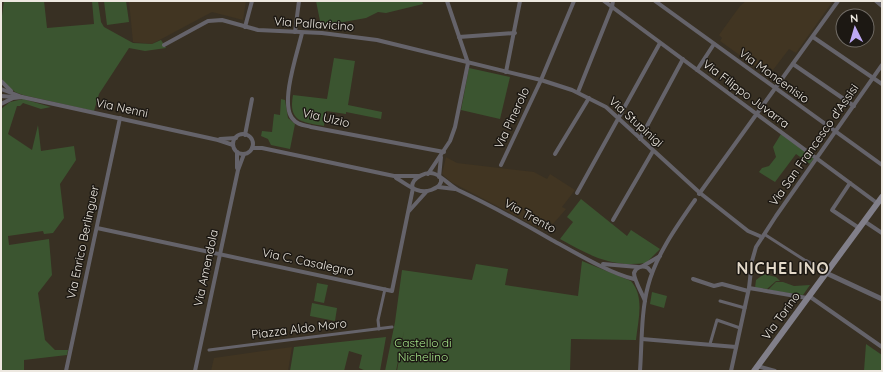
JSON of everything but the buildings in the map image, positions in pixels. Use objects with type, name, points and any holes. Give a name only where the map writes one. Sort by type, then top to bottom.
[{"type":"main road","name":"Via Torino","points":[[756,368],[882,197]]},
{"type":"street","points":[[245,27],[252,1]]},
{"type":"street","points":[[295,32],[299,1]]},
{"type":"street","points":[[253,146],[394,176],[421,176],[428,174],[444,152],[455,128],[468,63],[447,1],[452,1]]},
{"type":"street","points":[[506,72],[515,33],[520,1]]},
{"type":"street","name":"Via Pinerolo","points":[[502,165],[541,80],[574,1]]},
{"type":"street","name":"Via Filippo Juvarra","points":[[604,1],[877,203]]},
{"type":"street","points":[[578,92],[612,7],[613,1]]},
{"type":"street","name":"Via Moncenisio","points":[[655,1],[835,133],[882,165]]},
{"type":"street","points":[[700,194],[838,1]]},
{"type":"street","points":[[876,1],[882,6]]},
{"type":"street","name":"Via Pallavicino","points":[[164,45],[212,20],[222,20],[258,30],[350,35],[468,63]]},
{"type":"street","name":"Via Ulzio","points":[[302,32],[289,95],[289,112],[296,122],[311,127],[444,152]]},
{"type":"street","points":[[459,37],[515,33]]},
{"type":"street","points":[[813,36],[882,84]]},
{"type":"street","points":[[577,193],[620,118],[660,42]]},
{"type":"street","points":[[697,70],[714,44]]},
{"type":"street","points":[[640,139],[683,60]]},
{"type":"street","name":"Via Stupinigi","points":[[468,63],[541,80],[578,92],[606,107],[620,118],[640,139],[700,194],[748,231],[763,235],[826,273]]},
{"type":"street","points":[[793,64],[854,106]]},
{"type":"street","name":"Via San Francesco d'Assisi","points":[[731,371],[749,289],[752,261],[763,235],[882,65]]},
{"type":"street","name":"Via Nenni","points":[[1,81],[10,90],[22,97]]},
{"type":"street","name":"Via Nenni","points":[[1,89],[22,97],[218,140],[233,145]]},
{"type":"street","name":"Via Nenni","points":[[1,96],[22,97]]},
{"type":"street","name":"Via Nenni","points":[[1,104],[13,98],[22,97]]},
{"type":"street","points":[[555,154],[589,98]]},
{"type":"street","points":[[245,135],[252,99]]},
{"type":"street","name":"Via Enrico Berlinguer","points":[[66,371],[120,118]]},
{"type":"street","points":[[245,135],[250,137],[253,146],[248,153],[244,154],[237,152],[233,145],[236,138],[245,135]]},
{"type":"street","name":"Via Nenni","points":[[218,140],[236,138]]},
{"type":"street","points":[[613,220],[653,151]]},
{"type":"street","name":"Via Amendola","points":[[237,152],[238,170]]},
{"type":"street","name":"Via Amendola","points":[[195,371],[219,253],[238,170],[244,154]]},
{"type":"street","points":[[394,176],[419,191],[427,191],[438,187],[441,182],[441,157]]},
{"type":"street","name":"Via Trento","points":[[428,174],[434,174],[456,189],[481,200],[594,262],[634,279]]},
{"type":"street","points":[[408,213],[413,181],[421,176]]},
{"type":"street","points":[[850,183],[832,210],[858,228]]},
{"type":"street","name":"Via Trento","points":[[438,187],[456,189]]},
{"type":"street","points":[[408,213],[427,191]]},
{"type":"street","points":[[640,371],[645,302],[650,281],[660,256],[695,200]]},
{"type":"street","name":"Via C. Casalegno","points":[[97,228],[392,290],[408,213]]},
{"type":"street","points":[[864,221],[882,233]]},
{"type":"street","points":[[645,302],[638,283],[634,279],[634,273],[640,267],[660,256]]},
{"type":"street","name":"Via Trento","points":[[594,262],[616,266],[640,267]]},
{"type":"street","points":[[640,267],[650,269],[652,275]]},
{"type":"street","points":[[826,273],[882,299]]},
{"type":"street","points":[[693,279],[714,286],[722,284],[808,297],[882,347]]},
{"type":"street","points":[[638,283],[643,284],[650,281]]},
{"type":"street","points":[[379,329],[378,320],[385,289]]},
{"type":"street","points":[[720,301],[744,308]]},
{"type":"street","points":[[710,344],[717,320],[740,328]]},
{"type":"street","name":"Piazza Aldo Moro","points":[[209,350],[392,327]]},
{"type":"street","points":[[642,339],[736,347]]},
{"type":"street","points":[[756,368],[775,371]]},
{"type":"shaded area","points":[[129,1],[246,1],[243,20],[212,12],[152,44],[133,42]]},
{"type":"shaded area","points":[[746,1],[833,1],[796,53],[789,49],[773,70],[767,65],[762,71],[720,41],[722,38],[719,35],[740,6]]},
{"type":"shaded area","points":[[446,157],[457,163],[534,172],[547,179],[550,174],[575,190],[562,207],[566,209],[553,224],[550,222],[543,230],[451,182],[442,174]]},
{"type":"shaded area","points":[[292,347],[288,371],[211,371],[214,358]]},
{"type":"green space","points":[[4,1],[44,1],[47,28],[94,24],[92,1],[98,1],[101,22],[104,27],[133,43],[152,44],[161,40],[166,48],[145,51],[129,48],[99,94],[94,111],[23,95],[15,92],[4,82],[1,77],[1,23]]},
{"type":"green space","points":[[104,1],[126,1],[129,22],[107,25]]},
{"type":"green space","points":[[316,1],[422,1],[423,4],[386,13],[378,12],[366,18],[321,26]]},
{"type":"green space","points":[[334,58],[355,61],[348,105],[382,112],[381,119],[346,112],[346,114],[326,111],[324,126],[303,122],[295,116],[292,104],[293,95],[327,99]]},
{"type":"green space","points":[[469,68],[510,77],[500,119],[461,110]]},
{"type":"green space","points":[[23,99],[51,107],[41,109],[23,103],[20,106],[17,106],[8,134],[32,150],[38,125],[41,151],[74,146],[76,160],[60,184],[64,218],[53,233],[44,234],[43,231],[8,236],[9,245],[49,239],[52,275],[38,293],[45,340],[55,350],[68,350],[67,355],[24,360],[24,371],[1,371],[1,109],[10,102]]},
{"type":"green space","points":[[281,99],[285,100],[288,118],[295,124],[290,149],[271,145],[268,139],[261,136],[262,131],[272,132],[274,114],[280,115]]},
{"type":"green space","points":[[781,134],[814,158],[810,164],[796,154],[775,182],[759,172],[762,168],[769,166],[776,157],[773,147]]},
{"type":"green space","points":[[581,199],[627,236],[631,230],[660,249],[646,263],[622,264],[591,255],[560,239],[573,222],[567,217]]},
{"type":"green space","name":"Castello di Nichelino","points":[[582,261],[631,281],[638,294],[640,309],[636,340],[571,339],[570,371],[397,371],[404,331],[396,371],[385,371],[395,322],[402,270],[472,280],[476,264],[508,269],[505,285],[578,296]]},
{"type":"green space","points":[[764,274],[776,277],[780,281],[776,281],[767,289],[755,288],[756,280]]},
{"type":"green space","points":[[776,282],[783,282],[794,286],[810,285],[803,295],[768,290]]},
{"type":"green space","points":[[317,283],[328,285],[324,303],[314,301]]},
{"type":"green space","points":[[652,292],[667,296],[664,308],[650,304]]},
{"type":"green space","points":[[312,303],[337,308],[335,321],[310,316]]},
{"type":"green space","points":[[386,337],[380,371],[366,371],[359,368],[362,355],[349,351],[344,371],[290,371],[294,347]]},
{"type":"green space","points":[[866,344],[882,355],[882,371],[864,371]]},
{"type":"district","name":"NICHELINO","points":[[783,268]]}]
